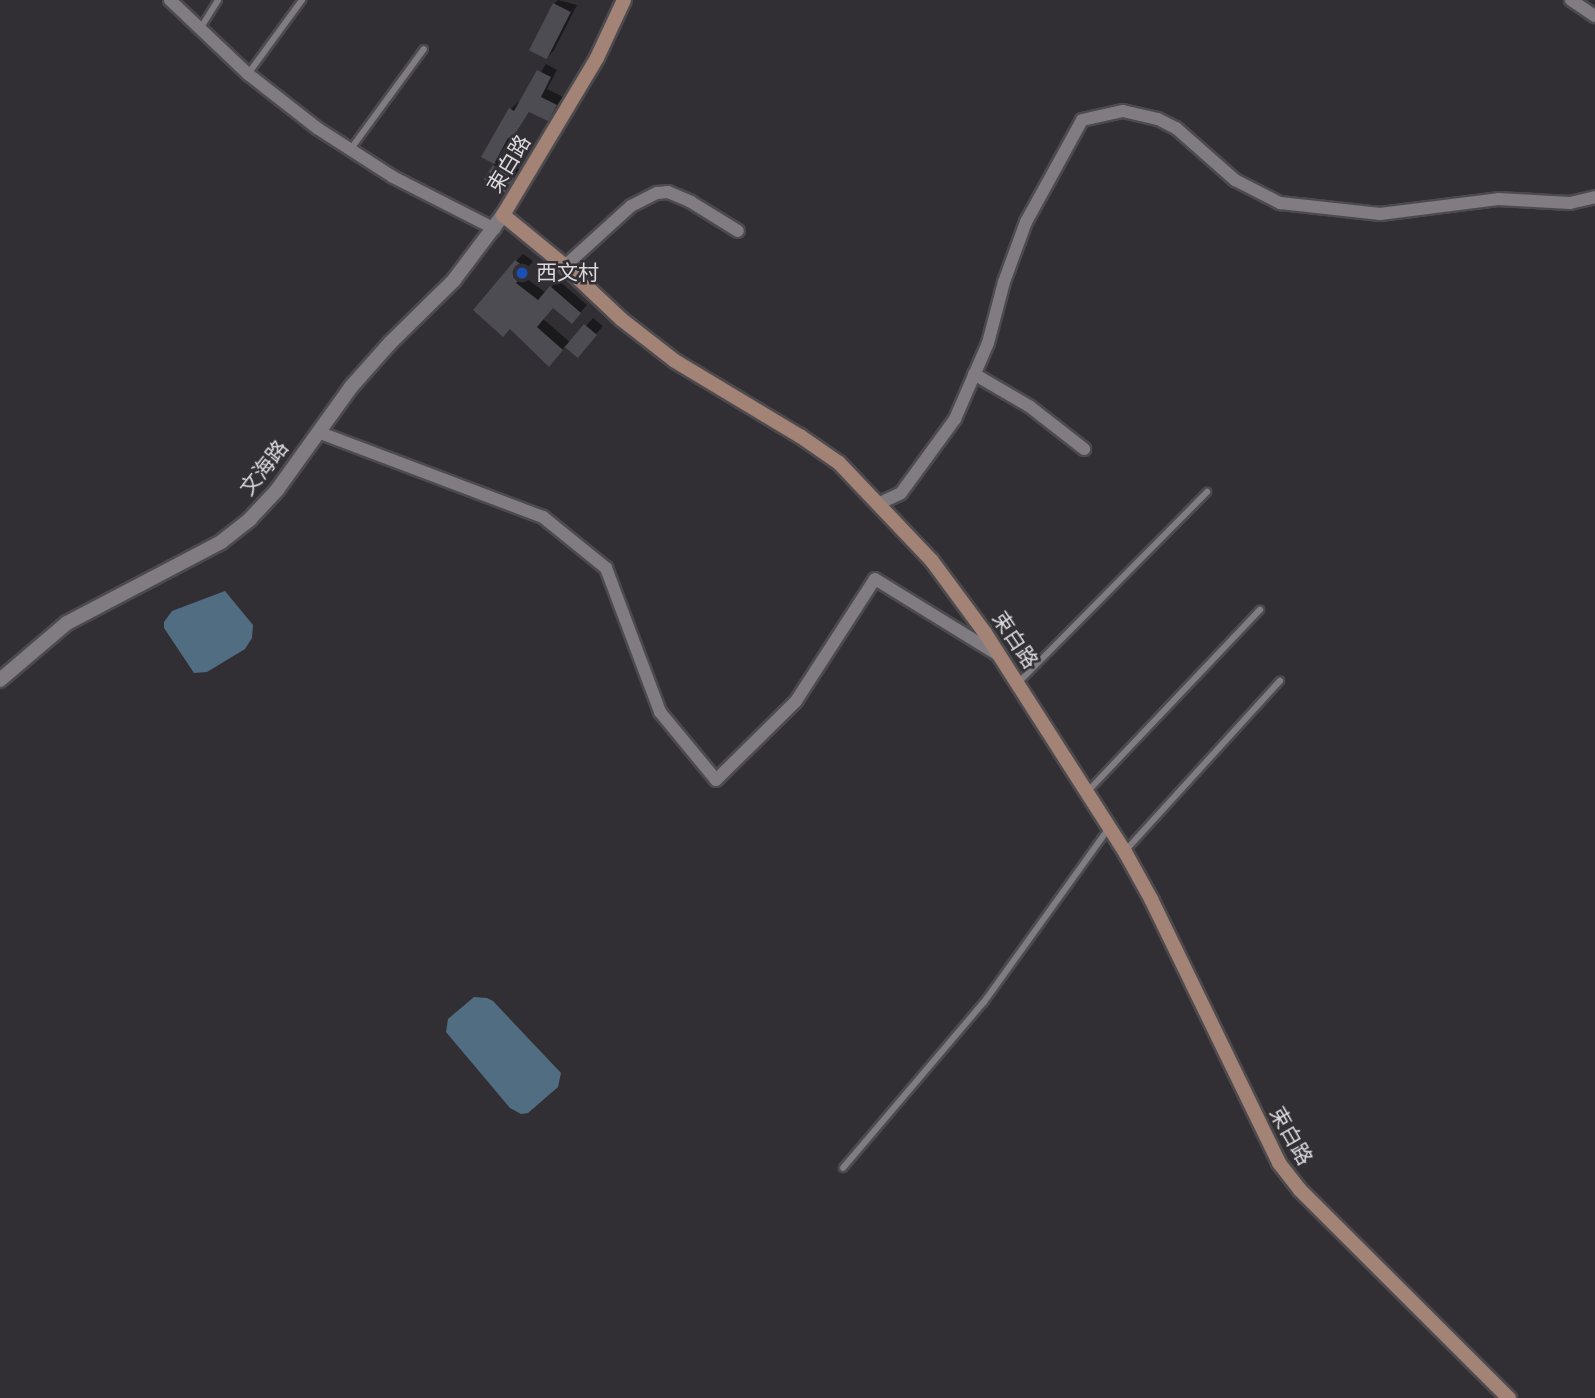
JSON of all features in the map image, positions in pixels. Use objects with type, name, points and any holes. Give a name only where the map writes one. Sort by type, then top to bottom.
[{"type":"main road","name":"束白路","points":[[624,0],[597,58],[503,215],[565,266],[621,319],[675,361],[820,449],[856,478],[946,579],[1001,657],[1125,852],[1151,899],[1279,1163],[1300,1190],[1509,1398]]},
{"type":"street","points":[[170,0],[248,74],[350,150],[393,177],[495,229]]},
{"type":"street","points":[[1571,0],[1595,16]]},
{"type":"street","points":[[880,503],[901,493],[955,419],[988,343],[1004,282],[1026,222],[1082,120],[1124,111],[1158,119],[1176,128],[1235,180],[1280,203],[1380,214],[1499,199],[1560,203],[1595,197]]},
{"type":"street","points":[[565,266],[631,206],[657,193],[668,192],[691,202],[738,232]]},
{"type":"street","name":"文海路","points":[[0,680],[66,623],[221,542],[277,490],[318,432],[382,352],[454,280],[503,215]]},
{"type":"street","points":[[974,374],[1029,406],[1084,449]]},
{"type":"street","points":[[318,432],[543,517],[606,568],[660,712],[716,780],[796,701],[875,579],[1001,657]]},
{"type":"lane","points":[[200,29],[218,0]]},
{"type":"lane","points":[[248,74],[303,0]]},
{"type":"lane","points":[[350,150],[424,49]]},
{"type":"lane","points":[[1018,683],[1207,492]]},
{"type":"lane","points":[[1088,791],[1260,610]]},
{"type":"lane","points":[[1125,852],[1280,681]]},
{"type":"lane","points":[[843,1168],[984,1002],[1110,827]]},
{"type":"water","points":[[225,591],[253,625],[252,638],[245,649],[207,672],[194,673],[164,628],[164,622],[172,611]]},
{"type":"water","points":[[474,997],[493,1001],[561,1073],[558,1087],[528,1113],[521,1114],[510,1108],[446,1032],[448,1019]]},
{"type":"building","points":[[553,3],[571,12],[547,59],[529,50]]},
{"type":"building","points":[[537,70],[551,77],[541,97],[557,105],[548,121],[529,112],[511,140],[508,138],[494,164],[481,157],[509,108],[514,111]]},
{"type":"building","points":[[493,165],[514,178],[505,193],[484,179]]},
{"type":"building","points":[[515,260],[527,269],[516,283],[538,300],[550,286],[581,313],[572,324],[553,308],[537,327],[563,350],[549,367],[510,329],[503,337],[473,310]]},
{"type":"building","points":[[584,324],[597,335],[578,358],[565,347]]},
{"type":"place","name":"西文村","points":[[522,273]]}]
